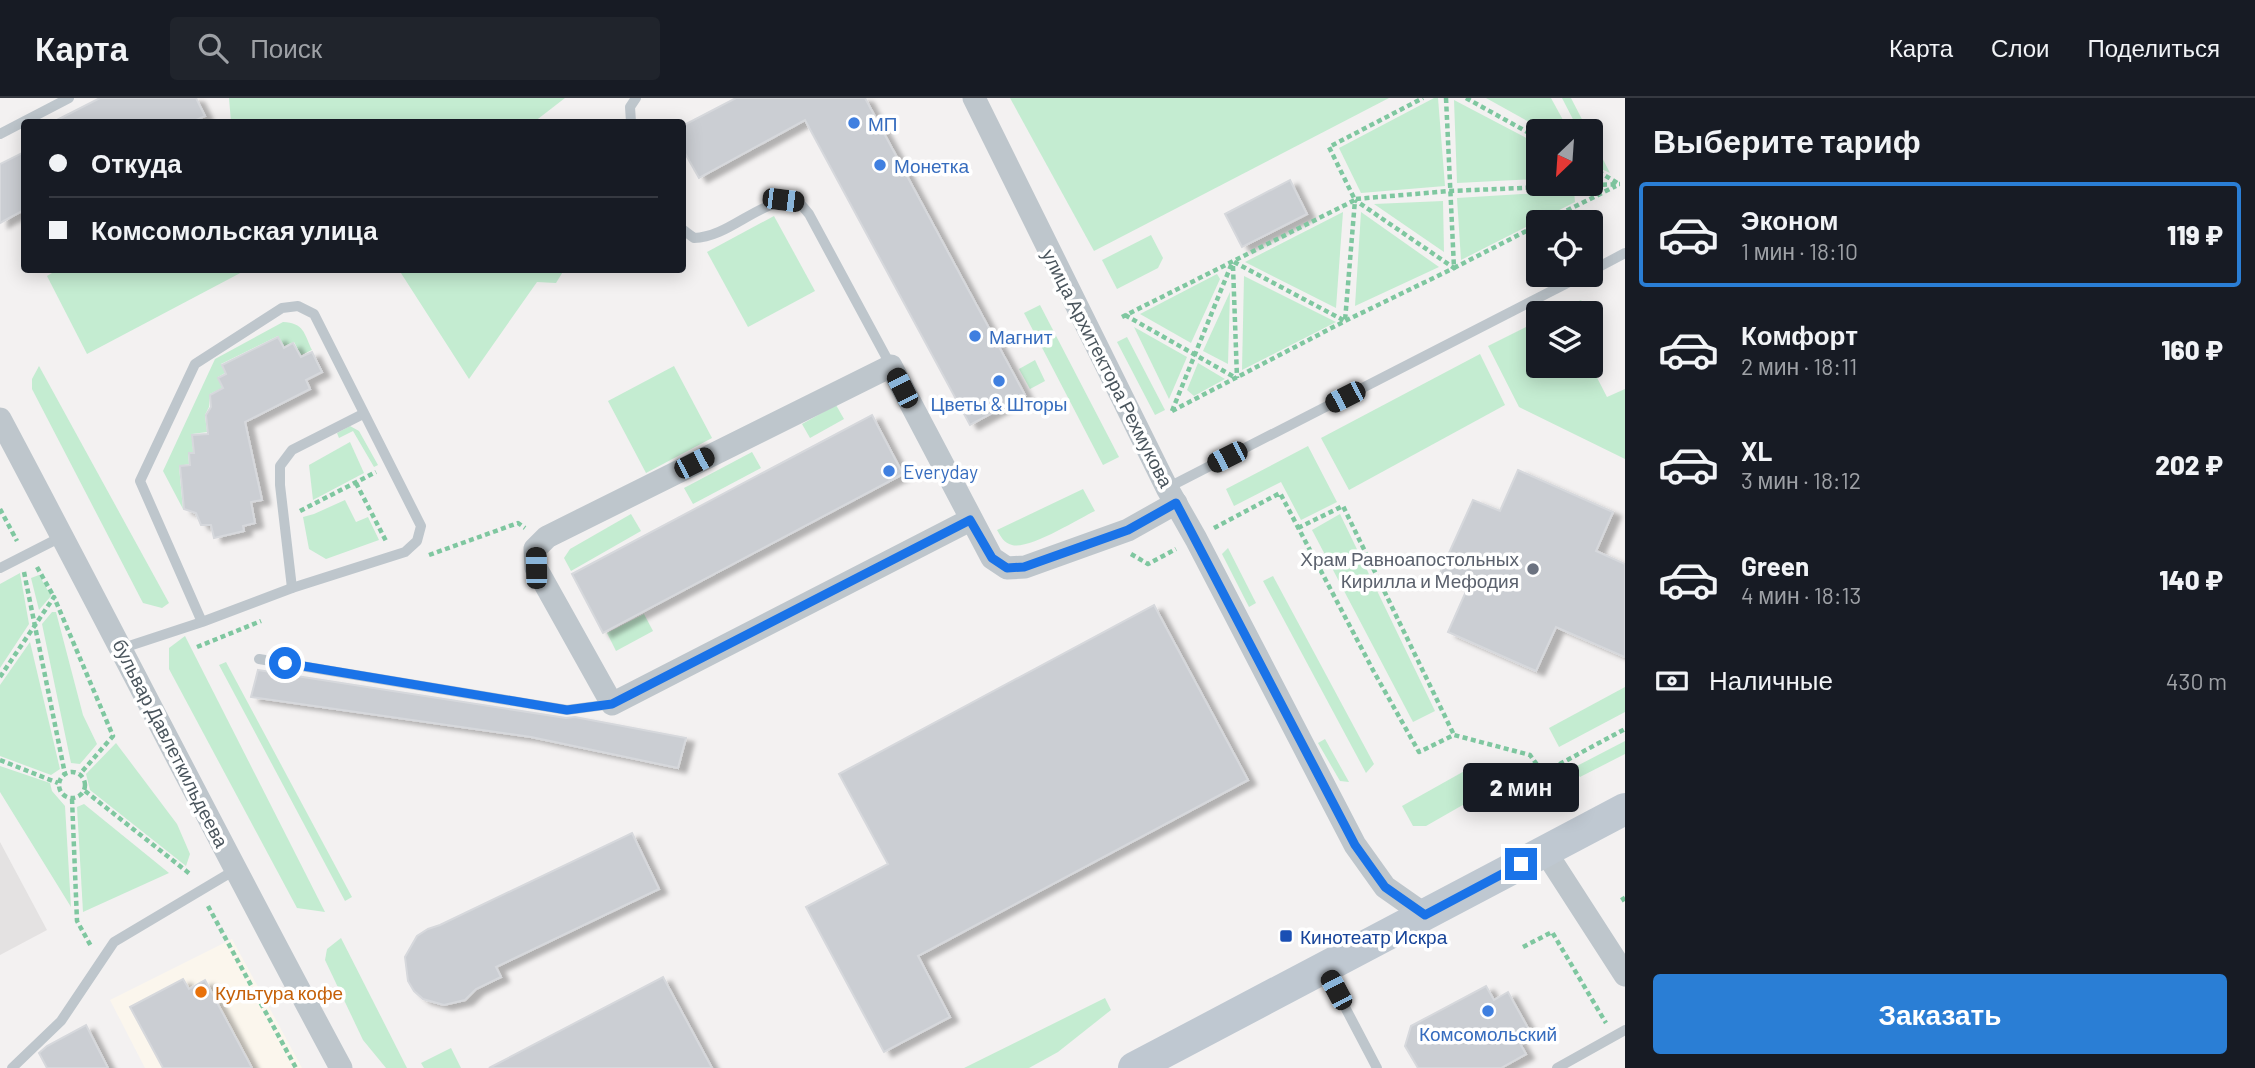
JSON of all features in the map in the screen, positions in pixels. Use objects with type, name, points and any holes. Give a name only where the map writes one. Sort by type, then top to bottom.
[{"type":"main road","points":[[1134,1068],[1625,809]]},
{"type":"street","name":"улица Архитектора Рехмукова","points":[[974,98],[1172,496],[1355,845],[1385,887],[1425,915]]},
{"type":"street","points":[[970,520],[612,704],[536,568],[535,549],[547,537],[891,366],[970,520],[992,558],[1007,568],[1024,567],[1128,530],[1172,496]]},
{"type":"street","name":"бульвар Давлеткильдеева","points":[[0,419],[123,648],[235,870],[341,1068]]},
{"type":"street","points":[[1545,851],[1625,975]]},
{"type":"lane","points":[[29,119],[69,98]]},
{"type":"lane","points":[[631,119],[629,107],[636,98]]},
{"type":"lane","points":[[0,134],[21,123]]},
{"type":"lane","points":[[686,232],[694,238],[708,238],[783,200],[798,201],[809,214],[891,366]]},
{"type":"lane","points":[[1603,265],[1625,253]]},
{"type":"lane","points":[[1172,496],[1561,287]]},
{"type":"lane","points":[[123,648],[202,622],[292,589],[405,552],[417,541],[421,526],[362,414],[314,314],[298,306],[282,308],[195,365],[140,481],[202,622]]},
{"type":"lane","points":[[292,589],[279,485],[280,467],[292,450],[362,414]]},
{"type":"lane","points":[[0,568],[62,536]]},
{"type":"lane","points":[[259,659],[567,710],[612,704]]},
{"type":"lane","points":[[12,1068],[61,1021],[114,942],[235,870]]},
{"type":"lane","points":[[1325,969],[1377,1068]]},
{"type":"lane","points":[[1557,1068],[1620,1033]]},
{"type":"path","points":[[1423,98],[1329,147],[1355,200],[1454,268]]},
{"type":"path","points":[[1446,98],[1454,268]]},
{"type":"path","points":[[1466,98],[1526,131]]},
{"type":"path","points":[[1603,174],[1620,184]]},
{"type":"path","points":[[1237,378],[1123,316],[1355,200],[1449,191],[1620,184]]},
{"type":"path","points":[[1569,210],[1620,184]]},
{"type":"path","points":[[1345,321],[1355,200]]},
{"type":"path","points":[[1233,261],[1172,411],[1526,231]]},
{"type":"path","points":[[1233,261],[1345,321]]},
{"type":"path","points":[[1233,261],[1237,378]]},
{"type":"path","points":[[284,520],[389,466]]},
{"type":"path","points":[[356,482],[394,556]]},
{"type":"path","points":[[1117,533],[1127,551],[1148,564],[1280,493],[1374,673],[1419,752],[1454,735],[1531,755],[1543,773],[1625,729]]},
{"type":"path","points":[[1298,528],[1343,506],[1454,735]]},
{"type":"path","points":[[35,565],[54,597],[113,736],[80,774]]},
{"type":"path","points":[[24,569],[65,774]]},
{"type":"path","points":[[0,677],[54,597]]},
{"type":"path","points":[[0,760],[58,783],[63,795],[72,799],[85,791],[85,781],[80,774],[65,774],[58,783]]},
{"type":"path","points":[[85,791],[190,874]]},
{"type":"path","points":[[72,799],[77,921],[99,964]]},
{"type":"path","points":[[208,906],[296,1068]]},
{"type":"path","points":[[1523,947],[1552,932],[1620,1033]]},
{"type":"shaded area","points":[[0,842],[47,930],[0,955]]},
{"type":"shaded area","points":[[232,939],[302,1068],[145,1068],[110,1000]]},
{"type":"green space","points":[[229,98],[565,98],[538,119],[231,119]]},
{"type":"green space","points":[[1010,98],[1389,98],[1094,251]]},
{"type":"green space","points":[[1438,98],[1445,186],[1361,193],[1339,148]]},
{"type":"green space","points":[[1486,98],[1551,98],[1562,119],[1526,120]]},
{"type":"green space","points":[[1562,98],[1571,98],[1582,119],[1573,119]]},
{"type":"green space","points":[[1454,100],[1526,138],[1526,180],[1457,183]]},
{"type":"green space","points":[[1603,159],[1610,173],[1603,170]]},
{"type":"green space","points":[[1526,194],[1526,196],[1574,196],[1575,202],[1559,210],[1526,210],[1526,227],[1461,260],[1457,198]]},
{"type":"green space","points":[[1443,201],[1444,252],[1374,204]]},
{"type":"green space","points":[[1343,212],[1336,308],[1245,262]]},
{"type":"green space","points":[[1361,212],[1439,267],[1355,306]]},
{"type":"green space","points":[[774,216],[815,291],[748,327],[707,252]]},
{"type":"green space","points":[[1151,235],[1163,258],[1158,268],[1117,289],[1102,260]]},
{"type":"green space","points":[[52,273],[240,273],[87,354],[47,276]]},
{"type":"green space","points":[[401,273],[562,273],[556,283],[537,282],[469,379]]},
{"type":"green space","points":[[1217,274],[1220,279],[1191,343],[1140,314]]},
{"type":"green space","points":[[1244,276],[1336,322],[1242,370]]},
{"type":"green space","points":[[1230,292],[1228,364],[1203,351]]},
{"type":"green space","points":[[1040,305],[1119,457],[1103,465],[1024,313]]},
{"type":"green space","points":[[283,322],[299,327],[312,350],[301,355],[294,342],[284,346],[278,336],[221,364],[225,373],[218,377],[222,388],[210,394],[205,415],[207,432],[192,434],[193,452],[188,453],[189,464],[179,466],[183,509],[163,471],[215,359]]},
{"type":"green space","points":[[1134,327],[1187,357],[1169,399]]},
{"type":"green space","points":[[1526,327],[1526,378],[1597,378],[1607,397],[1625,389],[1625,459],[1519,407],[1488,346]]},
{"type":"green space","points":[[1127,337],[1165,410],[1155,415],[1117,342]]},
{"type":"green space","points":[[1480,354],[1505,405],[1349,490],[1321,438]]},
{"type":"green space","points":[[1035,360],[1045,381],[1030,389],[1019,369]]},
{"type":"green space","points":[[1198,363],[1225,379],[1194,396],[1187,390]]},
{"type":"green space","points":[[39,366],[169,603],[162,608],[143,603],[32,389],[32,379]]},
{"type":"green space","points":[[674,366],[712,438],[646,473],[608,401]]},
{"type":"green space","points":[[836,405],[844,419],[810,438],[802,424]]},
{"type":"green space","points":[[350,426],[359,431],[378,465],[374,467],[353,431],[339,438],[337,433]]},
{"type":"green space","points":[[350,442],[364,473],[313,500],[309,465]]},
{"type":"green space","points":[[1308,446],[1337,502],[1301,520],[1281,482],[1234,506],[1226,489]]},
{"type":"green space","points":[[752,452],[761,468],[693,504],[684,488]]},
{"type":"green space","points":[[1083,489],[1095,511],[1054,533],[1030,543],[1012,545],[1001,537],[997,530]]},
{"type":"green space","points":[[345,500],[356,522],[368,517],[379,540],[326,559],[309,549],[303,517]]},
{"type":"green space","points":[[631,514],[641,531],[571,571],[564,558],[570,549]]},
{"type":"green space","points":[[1340,514],[1435,711],[1413,722],[1312,530]]},
{"type":"green space","points":[[1228,548],[1256,603],[1249,607],[1222,554]]},
{"type":"green space","points":[[20,573],[29,624],[0,668],[0,584]]},
{"type":"green space","points":[[39,575],[51,596],[39,610],[31,578]]},
{"type":"green space","points":[[1273,576],[1374,764],[1366,773],[1263,581]]},
{"type":"green space","points":[[52,612],[56,612],[83,715],[97,744],[80,764],[71,763],[42,624]]},
{"type":"green space","points":[[644,614],[653,631],[616,651],[607,633]]},
{"type":"green space","points":[[185,636],[325,912],[297,908],[169,669],[169,648]]},
{"type":"green space","points":[[30,642],[60,769],[51,775],[0,756],[0,685]]},
{"type":"green space","points":[[226,662],[352,897],[345,901],[219,665]]},
{"type":"green space","points":[[1625,687],[1625,712],[1559,747],[1549,728]]},
{"type":"green space","points":[[1325,739],[1349,782],[1340,781],[1318,743]]},
{"type":"green space","points":[[1625,741],[1625,754],[1580,777],[1573,768]]},
{"type":"green space","points":[[116,743],[177,824],[190,854],[186,866],[90,790],[86,774]]},
{"type":"green space","points":[[0,766],[50,783],[52,791],[65,806],[71,907],[0,792]]},
{"type":"green space","points":[[1468,769],[1482,794],[1426,826],[1413,826],[1402,806]]},
{"type":"green space","points":[[84,804],[169,873],[83,912],[77,807]]},
{"type":"green space","points":[[341,938],[407,1068],[386,1068],[363,1040],[325,960],[327,949]]},
{"type":"green space","points":[[1105,998],[1111,1010],[1058,1052],[1029,1068],[964,1068]]},
{"type":"green space","points":[[451,1048],[461,1068],[424,1068],[421,1063]]},
{"type":"building","points":[[100,98],[196,98],[205,116],[198,119],[59,119]]},
{"type":"building","points":[[736,98],[865,98],[1025,395],[970,425],[805,120],[699,178],[686,155],[686,124]]},
{"type":"building","points":[[21,154],[21,212],[0,223],[0,164]]},
{"type":"building","points":[[1290,180],[1307,214],[1242,247],[1225,214]]},
{"type":"building","points":[[278,337],[284,348],[293,343],[301,357],[312,352],[322,372],[306,380],[310,389],[245,422],[262,500],[251,502],[255,523],[243,526],[244,531],[214,538],[211,525],[201,525],[196,513],[184,509],[180,466],[190,465],[189,453],[194,453],[192,435],[208,434],[206,415],[211,407],[210,395],[223,388],[218,378],[226,374],[222,365]]},
{"type":"building","points":[[872,415],[903,474],[603,633],[572,574]]},
{"type":"building","name":"Храм Равноапостольных Кирилла и Мефодия","points":[[1518,470],[1613,512],[1596,551],[1625,564],[1625,657],[1556,627],[1536,671],[1448,632],[1468,587],[1439,575],[1473,500],[1500,511]]},
{"type":"building","points":[[1154,605],[1248,780],[918,956],[950,1017],[884,1052],[806,907],[888,864],[839,774]]},
{"type":"building","points":[[258,670],[566,718],[575,717],[686,738],[678,768],[531,737],[251,697]]},
{"type":"building","points":[[632,833],[659,889],[496,967],[501,977],[476,989],[465,1000],[444,1005],[423,999],[414,991],[408,981],[405,957],[417,936]]},
{"type":"building","points":[[663,977],[712,1068],[489,1068]]},
{"type":"building","points":[[183,979],[189,989],[205,980],[252,1068],[163,1068],[130,1007]]},
{"type":"building","points":[[1486,986],[1494,1000],[1508,992],[1528,1028],[1515,1035],[1526,1054],[1501,1068],[1418,1068],[1405,1046],[1411,1026]]},
{"type":"building","points":[[86,1025],[108,1068],[47,1068],[39,1053]]},
{"type":"place","name":"МП","points":[[854,123]]},
{"type":"place","name":"Монетка","points":[[880,165]]},
{"type":"place","name":"Магнит","points":[[975,336]]},
{"type":"place","name":"Цветы & Шторы","points":[[999,381]]},
{"type":"place","name":"Everyday","points":[[889,471]]},
{"type":"place","name":"Храм Равноапостольных Кирилла и Мефодия","points":[[1533,569]]},
{"type":"place","name":"Кинотеатр Искра","points":[[1286,936]]},
{"type":"place","name":"Культура кофе","points":[[201,992]]},
{"type":"place","name":"Комсомольский","points":[[1488,1011]]},
{"type":"route","points":[[285,663],[567,710],[612,704],[970,520],[992,558],[1007,568],[1024,567],[1128,530],[1176,503],[1355,845],[1385,887],[1425,915],[1521,864]]}]
